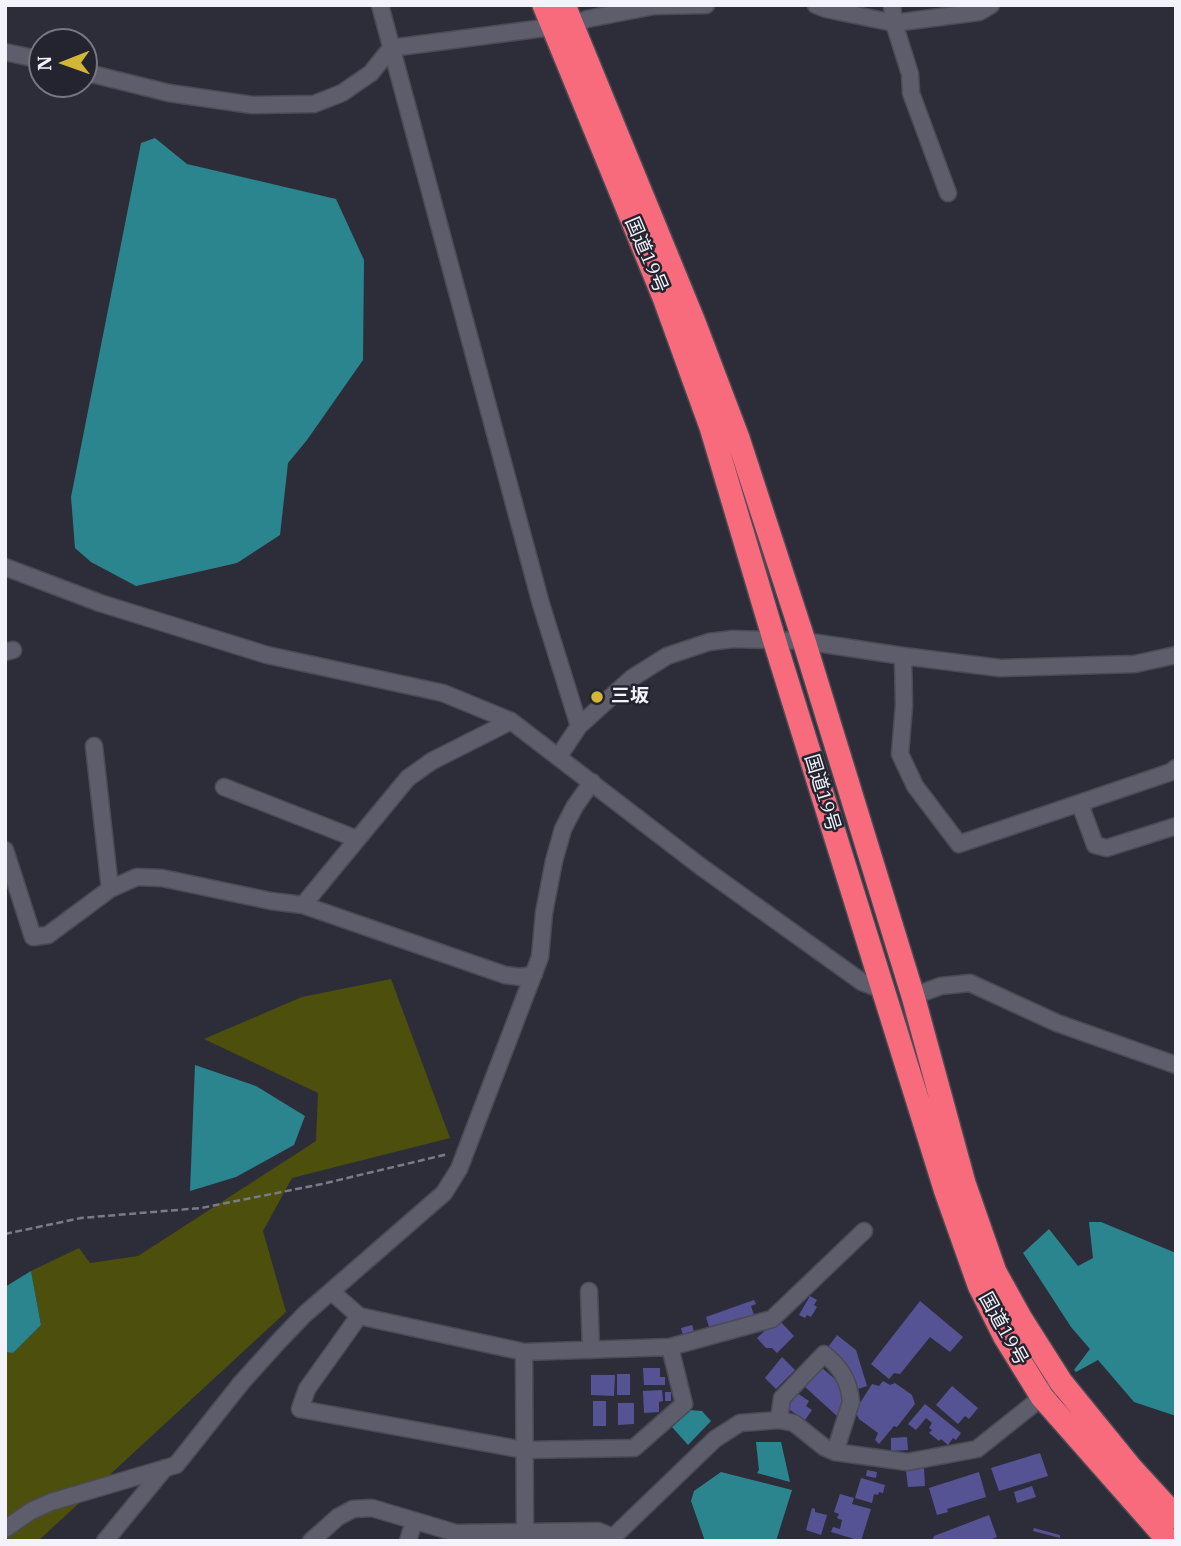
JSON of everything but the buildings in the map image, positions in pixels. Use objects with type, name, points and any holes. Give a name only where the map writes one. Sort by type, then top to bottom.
[{"type":"highway","name":"国道19号","points":[[558,16],[711,427],[774,639],[966,1252],[992,1312],[1042,1397],[1169,1541]]},
{"type":"highway","name":"国道19号","points":[[558,16],[694,322],[733,425],[804,641],[913,996],[964,1183],[995,1272],[1061,1382],[1131,1468],[1176,1517]]},
{"type":"street","points":[[380,5],[541,604],[579,726]]},
{"type":"street","points":[[98,75],[169,93],[252,105],[314,104],[342,93],[371,73],[391,48],[558,16],[587,19],[654,6],[706,5]]},
{"type":"street","points":[[816,5],[894,23],[979,12],[992,5]]},
{"type":"street","points":[[892,5],[894,23],[910,74],[911,93],[948,193]]},
{"type":"street","points":[[5,52],[28,57]]},
{"type":"street","points":[[5,567],[100,603],[254,651],[443,693],[511,721],[700,866],[862,982],[883,990]]},
{"type":"street","points":[[559,756],[579,726],[632,678],[667,656],[709,642],[733,639],[804,641],[1000,668],[1135,664],[1176,655]]},
{"type":"street","points":[[903,656],[904,705],[900,754],[915,786],[958,844],[1080,804],[1176,768]]},
{"type":"street","points":[[303,905],[408,778],[432,761],[511,721]]},
{"type":"street","points":[[93,746],[110,889]]},
{"type":"street","points":[[5,1529],[31,1511],[51,1502],[176,1465],[251,1372],[305,1314],[444,1193],[459,1169],[534,974],[540,957],[544,913],[554,860],[575,806],[592,782]]},
{"type":"street","points":[[224,787],[357,839]]},
{"type":"street","points":[[1080,804],[1095,845],[1108,848],[1176,826]]},
{"type":"street","points":[[5,849],[33,937],[48,935],[110,889],[137,877],[162,878],[303,905],[505,975],[521,977],[534,974]]},
{"type":"street","points":[[913,996],[941,986],[970,983],[1057,1023],[1176,1065]]},
{"type":"street","points":[[332,1292],[359,1316],[524,1352],[670,1347],[772,1319],[864,1231]]},
{"type":"street","points":[[589,1292],[591,1350]]},
{"type":"street","points":[[359,1316],[307,1389],[300,1409],[524,1450],[634,1448],[684,1404],[670,1347]]},
{"type":"street","points":[[524,1352],[525,1531]]},
{"type":"street","points":[[779,1420],[782,1398],[824,1354],[840,1366],[851,1396],[835,1452]]},
{"type":"street","points":[[311,1541],[338,1517],[353,1509],[372,1508],[456,1533],[492,1536],[525,1531],[598,1531],[611,1539],[723,1432],[740,1423],[779,1420],[794,1423],[824,1447],[835,1452],[907,1462],[976,1449],[1061,1382]]},
{"type":"street","points":[[105,1541],[165,1468]]},
{"type":"street","points":[[408,1541],[414,1521]]},
{"type":"path","points":[[5,1234],[81,1218],[201,1209],[465,1150]]},
{"type":"shaded area","points":[[391,979],[450,1138],[292,1178],[263,1231],[286,1312],[38,1541],[5,1541],[5,1352],[13,1353],[41,1325],[31,1271],[79,1248],[90,1263],[138,1256],[316,1141],[318,1093],[204,1039],[302,997]]},
{"type":"water","points":[[155,138],[187,164],[336,199],[364,260],[363,360],[288,463],[280,535],[237,563],[136,586],[91,562],[75,548],[71,497],[141,143]]},
{"type":"water","points":[[195,1065],[256,1086],[305,1116],[294,1145],[236,1177],[190,1191]]},
{"type":"water","points":[[1089,1222],[1101,1222],[1176,1253],[1176,1416],[1134,1402],[1098,1360],[1076,1372],[1074,1370],[1090,1349],[1071,1327],[1023,1253],[1049,1229],[1078,1266],[1093,1258]]},
{"type":"water","points":[[31,1271],[41,1325],[13,1353],[5,1352],[5,1287]]},
{"type":"water","points":[[689,1410],[702,1411],[711,1421],[688,1445],[672,1427]]},
{"type":"water","points":[[756,1442],[781,1442],[790,1482],[757,1473]]},
{"type":"water","points":[[721,1472],[792,1490],[776,1541],[705,1541],[691,1501],[694,1491]]},
{"type":"place","name":"三坂","points":[[597,697]]}]
